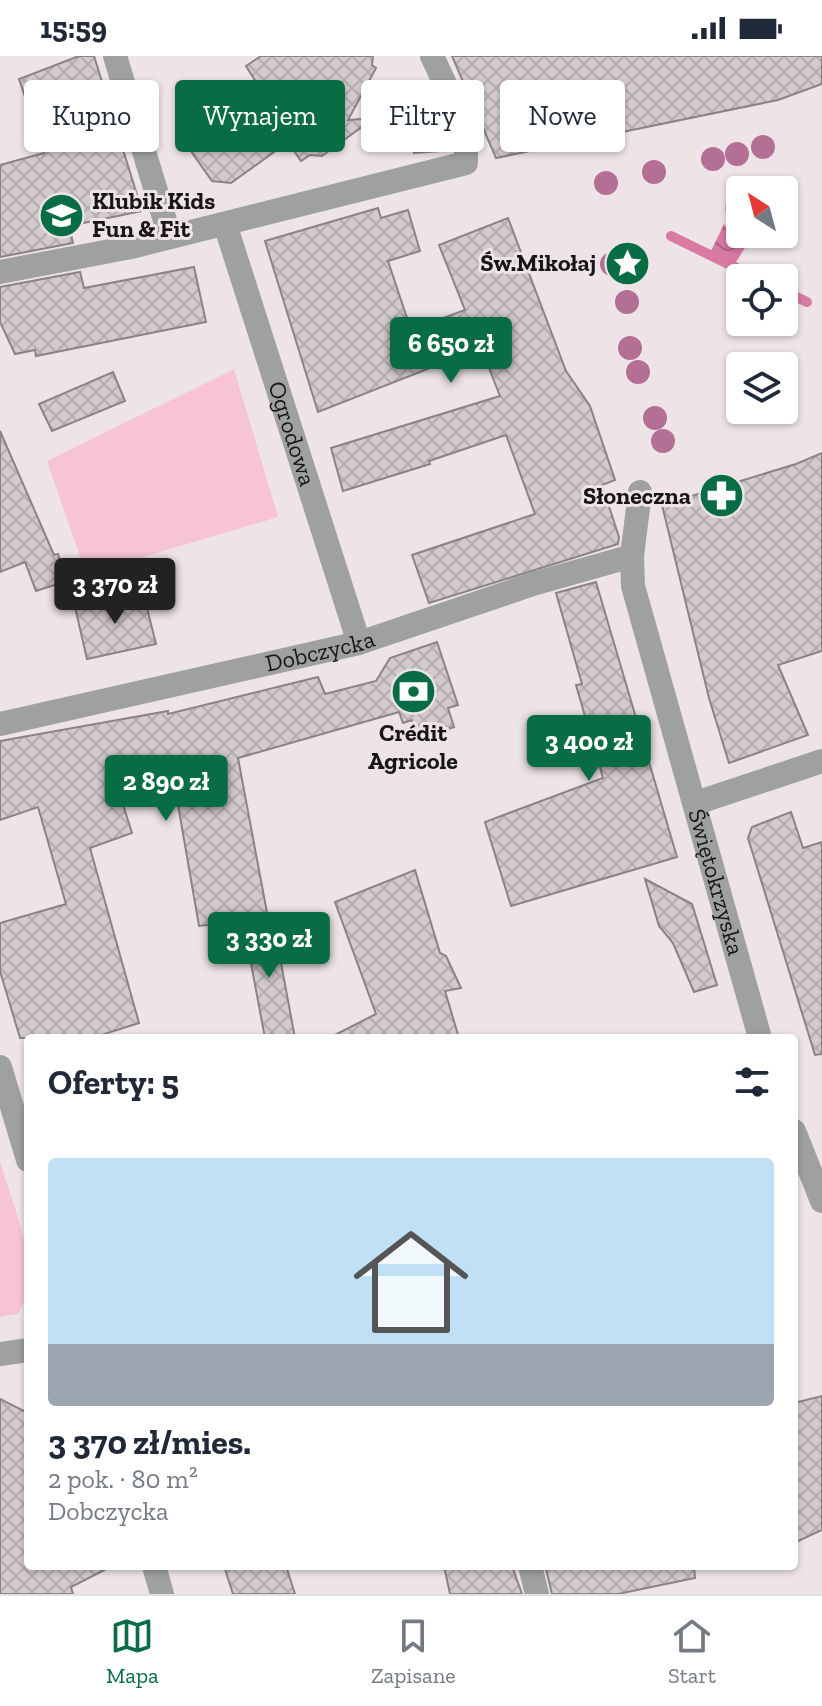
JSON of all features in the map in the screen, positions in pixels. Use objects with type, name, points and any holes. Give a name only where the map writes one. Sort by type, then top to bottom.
[{"type":"street","points":[[115,56],[170,237]]},
{"type":"street","points":[[0,272],[170,237],[466,163],[466,129],[432,56]]},
{"type":"street","name":"Ogrodowa","points":[[225,224],[359,643]]},
{"type":"street","name":"Świętokrzyska","points":[[640,492],[632,556],[633,586],[759,1034]]},
{"type":"street","name":"Dobczycka","points":[[0,724],[359,643],[533,584],[632,556]]},
{"type":"street","points":[[696,803],[822,761]]},
{"type":"street","points":[[0,1067],[24,1147]]},
{"type":"street","points":[[802,1140],[822,1201]]},
{"type":"street","points":[[0,1354],[24,1351]]},
{"type":"street","points":[[155,1570],[162,1594]]},
{"type":"street","points":[[531,1570],[537,1594]]},
{"type":"shaded area","points":[[234,369],[278,517],[86,574],[47,461]]},
{"type":"shaded area","points":[[0,1161],[24,1238],[24,1299],[18,1314],[0,1317]]},
{"type":"water","points":[[724,224],[726,248],[745,248],[736,262],[739,264],[728,264],[709,255]]},
{"type":"building","points":[[79,56],[94,56],[101,80],[24,80],[24,94],[19,79]]},
{"type":"building","points":[[261,56],[373,56],[372,65],[376,68],[370,80],[361,80],[361,96],[348,120],[361,119],[361,128],[345,139],[345,80],[255,80],[246,66]]},
{"type":"building","points":[[452,56],[822,56],[822,84],[778,100],[625,131],[625,80],[500,80],[500,152],[525,152],[496,158],[484,130],[484,80],[462,80]]},
{"type":"building","points":[[124,152],[142,211],[69,226],[73,243],[0,257],[0,165],[44,153]]},
{"type":"building","points":[[192,152],[274,152],[231,183],[212,181]]},
{"type":"building","points":[[295,152],[327,152],[322,156],[310,155],[301,161]]},
{"type":"building","points":[[378,208],[381,218],[408,210],[420,251],[388,261],[411,330],[465,310],[439,245],[508,218],[566,371],[590,406],[615,480],[602,485],[619,537],[618,544],[429,603],[412,555],[535,514],[506,435],[429,461],[430,464],[343,491],[331,448],[500,396],[481,348],[318,412],[265,241]]},
{"type":"building","points":[[194,267],[206,322],[36,356],[35,350],[15,354],[0,322],[0,287],[80,272],[84,288]]},
{"type":"building","points":[[113,372],[125,401],[52,431],[39,404]]},
{"type":"building","points":[[0,431],[54,555],[58,554],[67,581],[36,591],[25,562],[0,572]]},
{"type":"building","points":[[822,453],[822,651],[778,665],[808,735],[729,763],[709,698],[662,505],[796,464]]},
{"type":"building","points":[[596,582],[677,857],[511,906],[485,822],[603,778],[576,685],[582,684],[556,593]]},
{"type":"building","points":[[143,592],[156,644],[87,659],[75,607]]},
{"type":"building","points":[[437,642],[458,705],[448,708],[454,727],[415,740],[412,720],[403,723],[399,712],[238,758],[268,918],[199,926],[173,776],[118,789],[132,833],[90,848],[139,1023],[105,1034],[24,1034],[24,1038],[20,1038],[0,971],[0,923],[66,904],[38,807],[0,820],[0,741],[168,711],[168,714],[318,677],[325,694],[376,681],[390,658]]},
{"type":"building","points":[[791,812],[803,848],[822,842],[822,1054],[815,1055],[748,838],[752,827]]},
{"type":"building","points":[[415,870],[440,953],[446,956],[461,988],[445,991],[458,1034],[337,1034],[376,1014],[335,902]]},
{"type":"building","points":[[645,879],[692,904],[717,985],[694,992],[673,943],[659,926]]},
{"type":"building","points":[[273,920],[294,1034],[264,1034],[244,926]]},
{"type":"building","points":[[822,1396],[822,1530],[798,1541],[798,1402]]},
{"type":"building","points":[[0,1399],[24,1411],[24,1570],[104,1570],[71,1587],[73,1594],[0,1594]]},
{"type":"building","points":[[225,1570],[287,1570],[295,1594],[233,1594]]},
{"type":"building","points":[[445,1570],[513,1570],[522,1594],[450,1594]]},
{"type":"building","points":[[546,1570],[694,1570],[695,1578],[618,1594],[552,1594]]},
{"type":"waterway","points":[[671,236],[728,264]]},
{"type":"waterway","points":[[798,298],[807,302]]},
{"type":"place","name":"Klubik Kids Fun & Fit","points":[[61,215]]},
{"type":"place","name":"Św.Mikołaj","points":[[627,263]]},
{"type":"place","name":"Słoneczna","points":[[722,496]]},
{"type":"place","name":"Crédit Agricole","points":[[413,691]]}]
